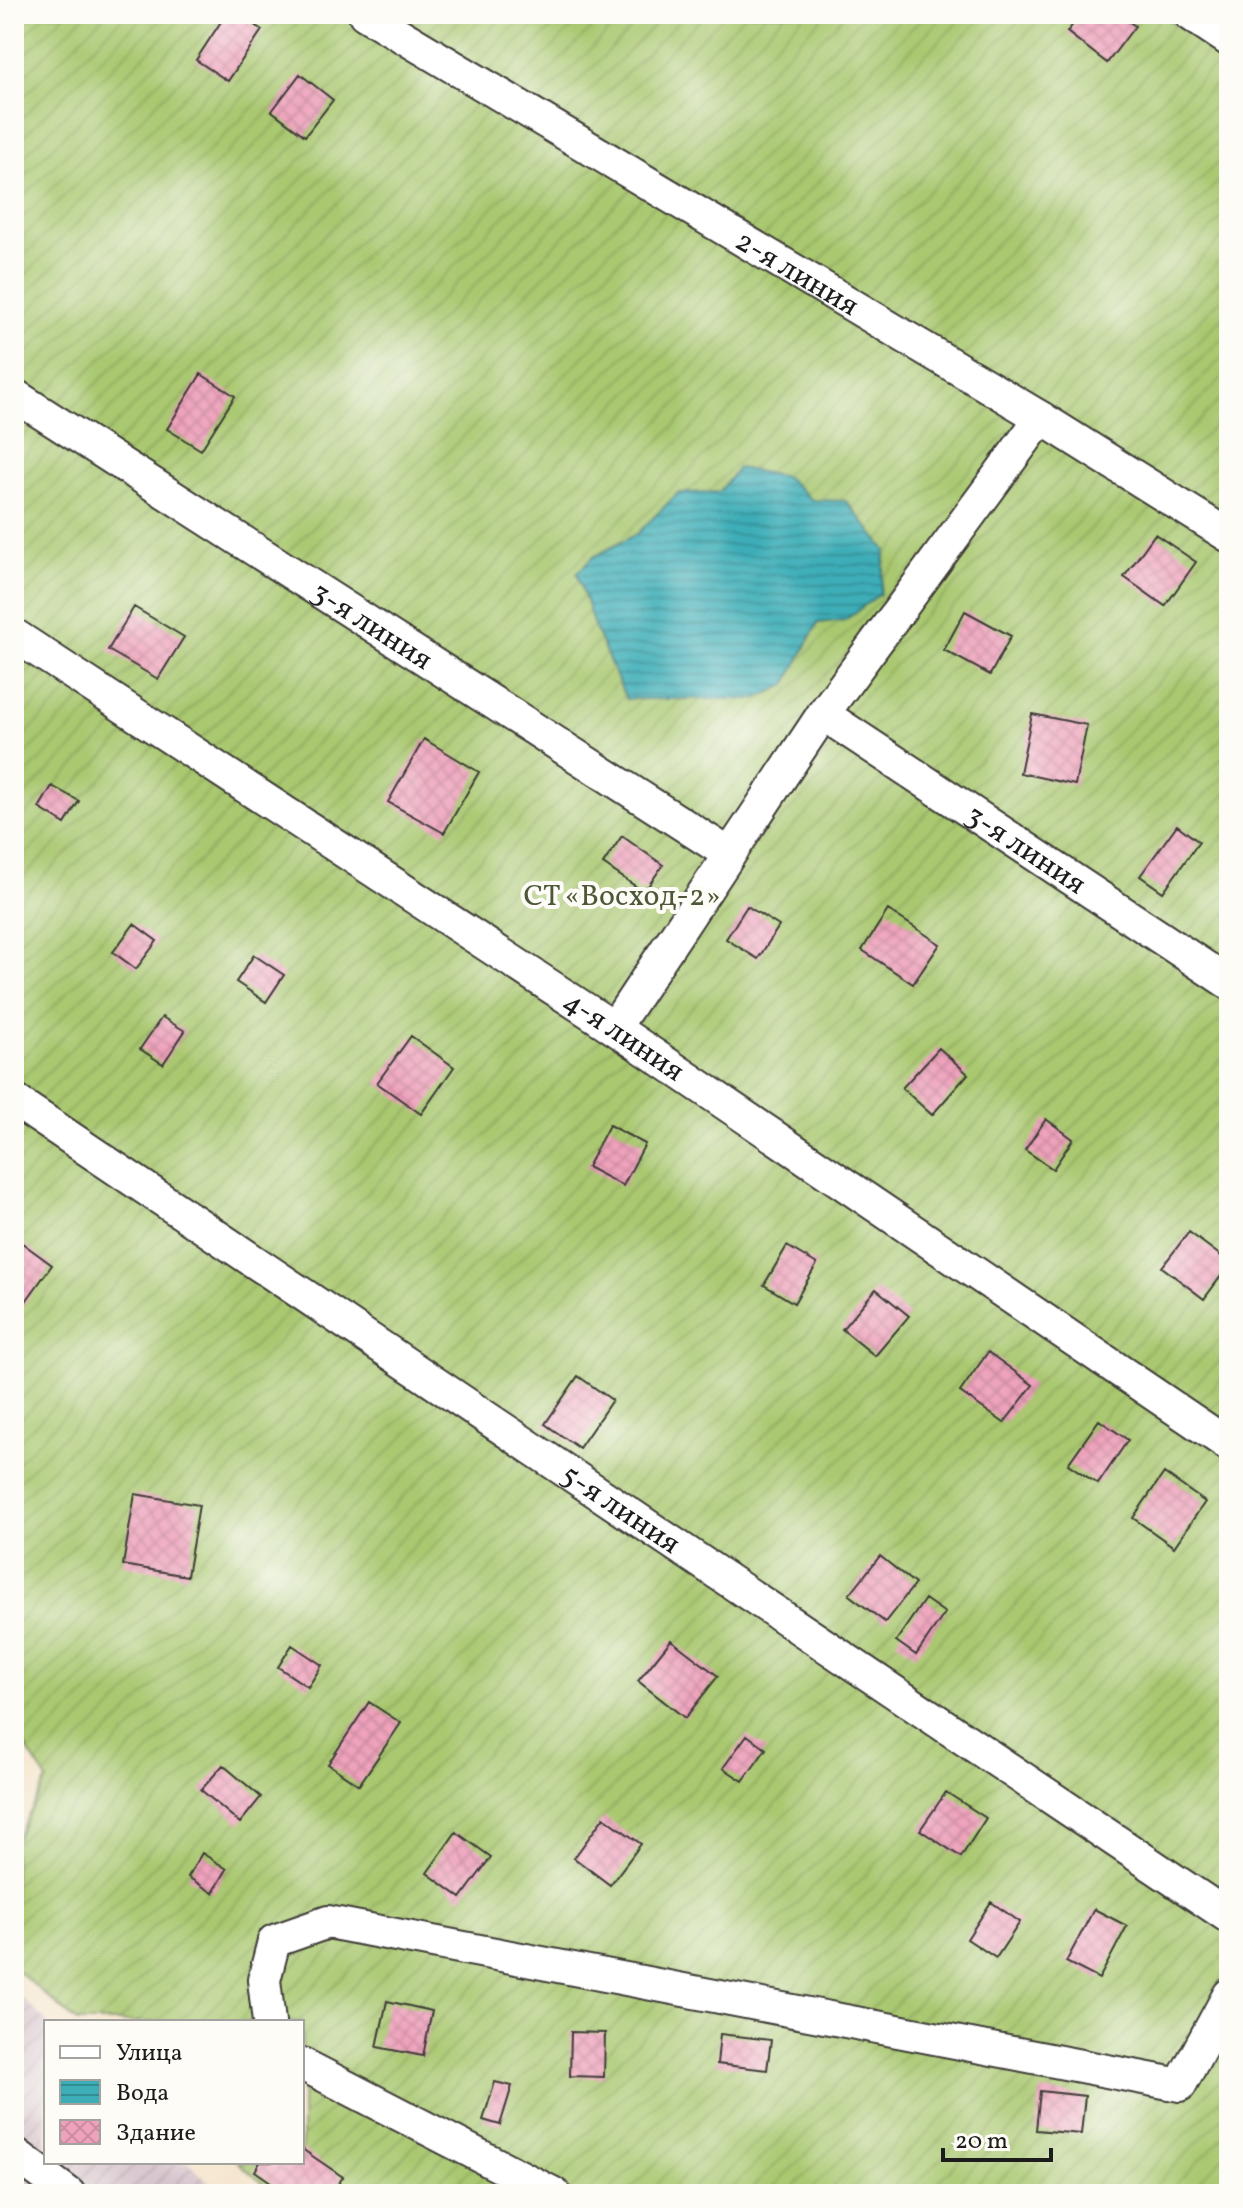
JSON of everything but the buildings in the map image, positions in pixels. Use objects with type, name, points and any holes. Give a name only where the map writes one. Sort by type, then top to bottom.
[{"type":"street","name":"2-я линия","points":[[365,14],[1041,418],[1229,536]]},
{"type":"street","points":[[1190,14],[1229,40]]},
{"type":"street","name":"3-я линия","points":[[14,395],[729,854]]},
{"type":"street","points":[[614,1028],[823,714],[1041,418]]},
{"type":"street","name":"4-я линия","points":[[14,635],[614,1028],[1229,1445]]},
{"type":"street","name":"3-я линия","points":[[823,714],[1229,983]]},
{"type":"street","name":"5-я линия","points":[[14,1100],[1229,1917]]},
{"type":"street","points":[[269,2020],[264,1980],[274,1941],[328,1922],[1180,2085],[1229,1995]]},
{"type":"street","points":[[304,2065],[554,2194]]},
{"type":"street","points":[[14,2153],[69,2194]]},
{"type":"shaded area","points":[[14,1990],[45,2020],[44,2164],[190,2164],[221,2194],[14,2194]]},
{"type":"green space","name":"СТ «Восход-2»","points":[[14,14],[1159,14],[1229,60],[1229,2194],[275,2194],[240,2164],[304,2164],[304,2020],[75,2020],[14,1968],[14,1843],[47,1780],[14,1729]]},
{"type":"water","points":[[738,468],[786,477],[812,500],[846,501],[886,550],[880,594],[845,620],[818,623],[786,685],[755,699],[626,699],[594,626],[577,573],[593,557],[637,534],[678,493],[719,492]]}]
